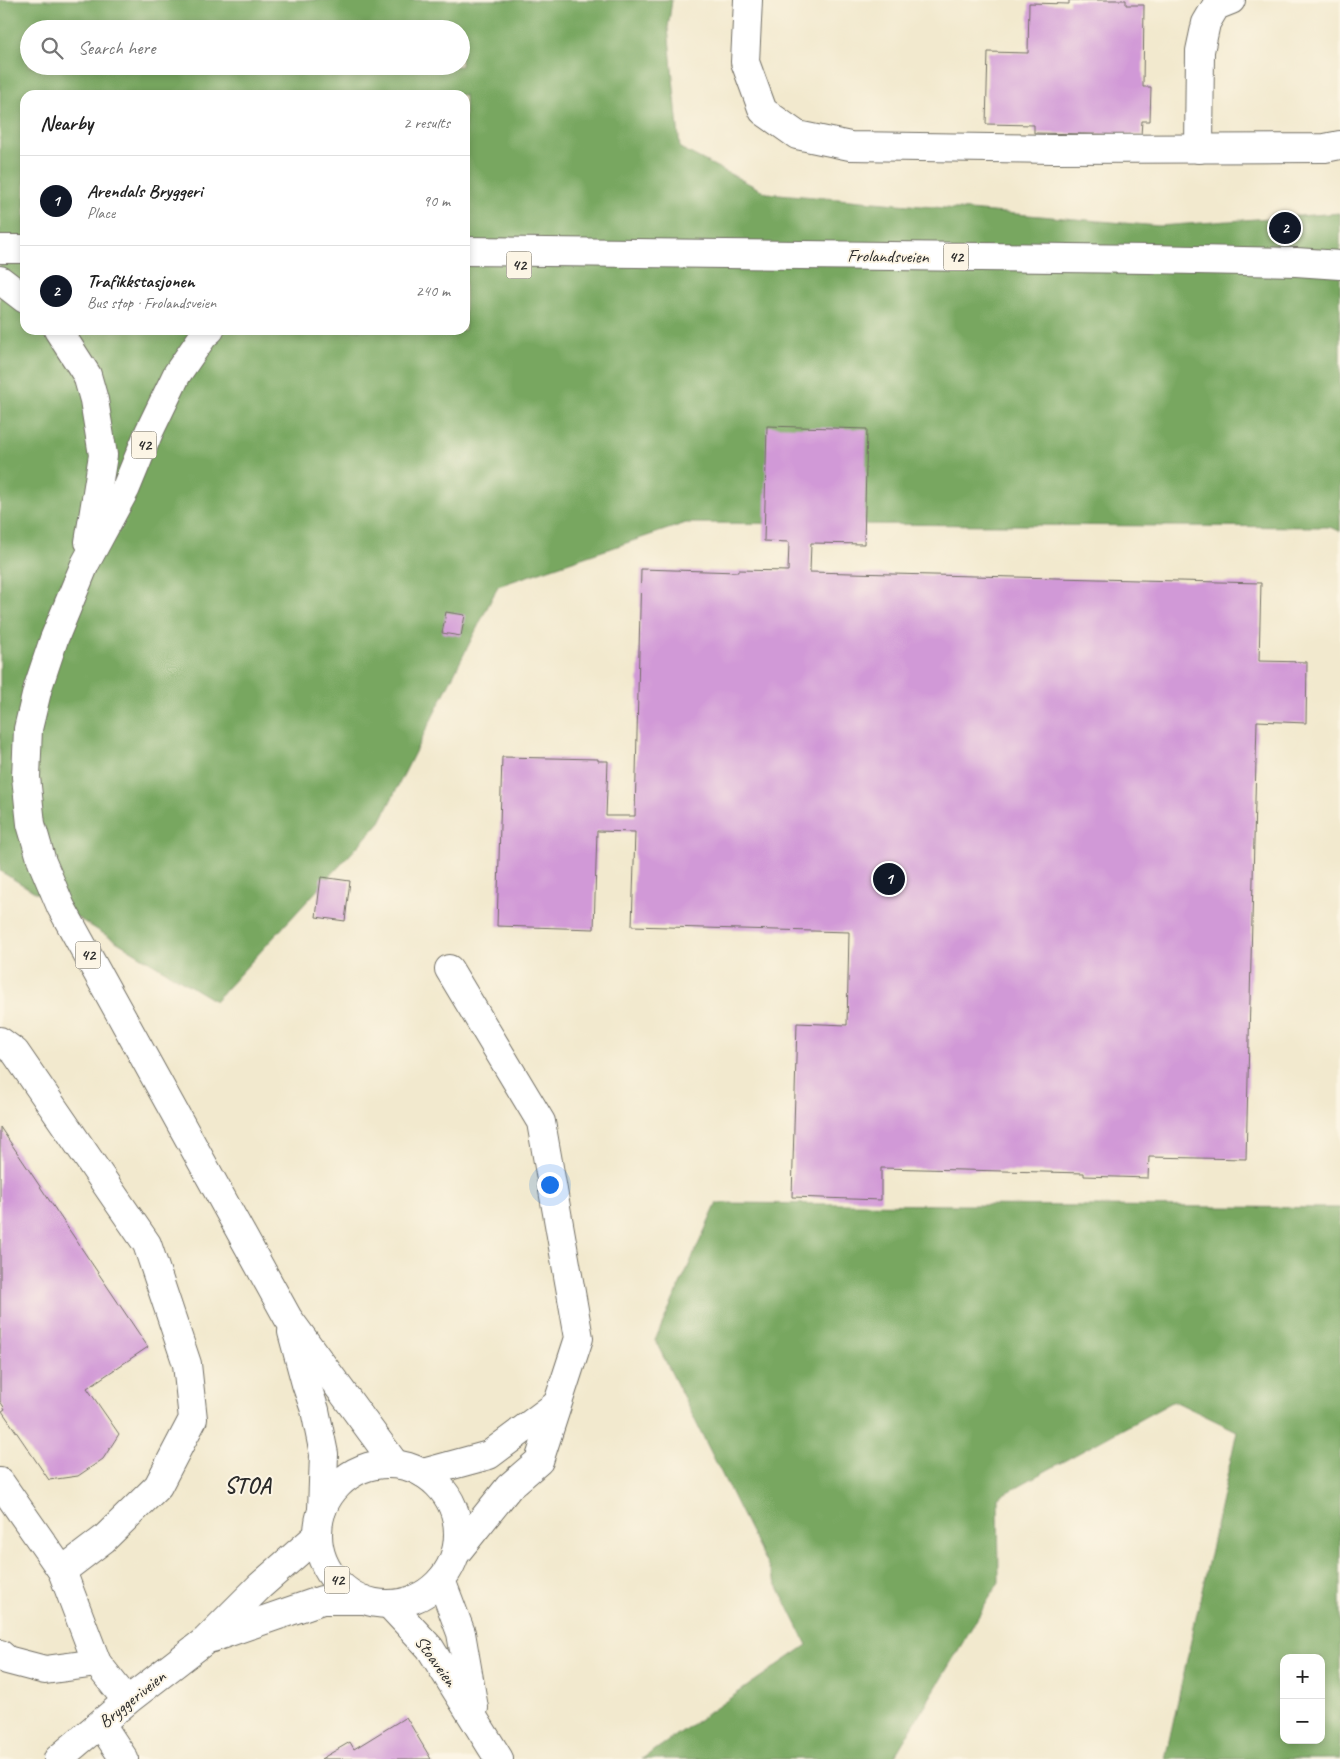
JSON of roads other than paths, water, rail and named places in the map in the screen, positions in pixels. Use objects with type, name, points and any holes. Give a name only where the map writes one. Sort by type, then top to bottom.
[{"type":"main road","points":[[748,0],[745,62],[763,111],[797,136],[850,146],[1325,148],[1340,144]]},
{"type":"main road","points":[[1199,148],[1200,51],[1206,23],[1216,6],[1231,0]]},
{"type":"main road","points":[[0,249],[20,249]]},
{"type":"main road","name":"Frolandsveien","points":[[470,251],[1188,260],[1296,262],[1340,265]]},
{"type":"main road","name":"42","points":[[470,270],[514,267],[571,252]]},
{"type":"main road","points":[[0,280],[20,295]]},
{"type":"main road","name":"42","points":[[61,335],[87,375],[94,400],[103,455],[85,564]]},
{"type":"main road","name":"42","points":[[204,335],[177,374],[149,432],[126,488],[85,564],[54,639],[38,687],[28,729],[26,777],[31,824],[39,853],[61,907],[288,1318],[395,1464]]},
{"type":"main road","points":[[450,969],[541,1122],[579,1338],[539,1461],[509,1487],[456,1553]]},
{"type":"main road","points":[[0,1041],[15,1052],[147,1244],[188,1364],[193,1419],[158,1486],[104,1539],[62,1571]]},
{"type":"main road","name":"42","points":[[288,1318],[315,1410],[324,1454],[320,1523],[322,1555],[331,1574],[346,1590],[377,1602],[408,1601],[426,1593],[441,1580],[450,1567],[456,1553],[458,1530],[453,1507],[441,1487],[422,1473],[409,1467],[395,1464],[371,1466],[350,1475],[333,1491],[320,1523]]},
{"type":"main road","points":[[422,1473],[490,1455],[556,1405]]},
{"type":"main road","points":[[0,1482],[62,1571],[97,1663],[127,1701]]},
{"type":"main road","name":"Bryggeriveien","points":[[58,1759],[127,1701],[206,1640],[320,1523]]},
{"type":"main road","name":"Stoaveien","points":[[441,1580],[461,1633],[477,1722]]},
{"type":"main road","name":"Bryggeriveien","points":[[206,1640],[322,1600],[377,1602]]},
{"type":"main road","name":"Stoaveien","points":[[377,1602],[430,1648],[499,1759]]},
{"type":"main road","points":[[2,1662],[45,1670],[97,1663]]},
{"type":"main road","points":[[100,1724],[124,1759]]},
{"type":"place","name":"Trafikkstasjonen","points":[[1285,228]]},
{"type":"place","name":"Arendals Bryggeri","points":[[889,879]]},
{"type":"district","name":"STOA","points":[[248,1486]]}]
